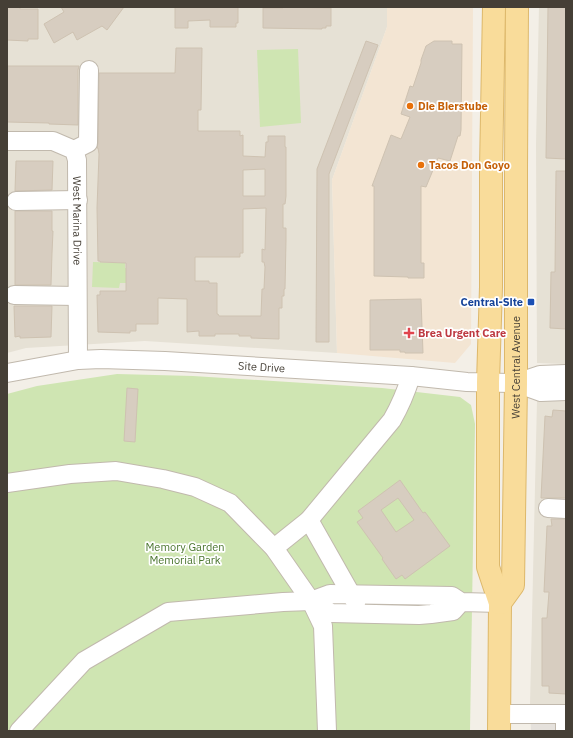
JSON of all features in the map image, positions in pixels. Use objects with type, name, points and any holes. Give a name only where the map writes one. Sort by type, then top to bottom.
[{"type":"main road","points":[[494,7],[491,168],[491,287],[488,382],[488,568],[500,603],[499,723]]},
{"type":"main road","name":"West Central Avenue","points":[[500,603],[513,584],[516,383],[517,7]]},
{"type":"street","points":[[7,141],[53,141],[74,150],[88,143],[89,70]]},
{"type":"street","name":"West Marina Drive","points":[[74,150],[77,160],[78,200],[78,360]]},
{"type":"street","points":[[16,201],[78,200]]},
{"type":"street","points":[[14,295],[77,296]]},
{"type":"street","name":"Site Drive","points":[[7,373],[78,360],[101,359],[165,361],[411,376],[467,382],[516,383],[541,392],[566,391]]},
{"type":"street","name":"Site Drive","points":[[516,383],[540,375],[566,374]]},
{"type":"street","points":[[274,548],[308,520],[392,420],[407,391],[411,376]]},
{"type":"street","points":[[7,483],[70,474],[116,471],[170,480],[195,487],[230,502],[274,548],[311,602],[323,626],[327,731]]},
{"type":"street","points":[[548,508],[566,509]]},
{"type":"street","points":[[308,520],[362,614]]},
{"type":"street","points":[[19,731],[84,661],[168,612],[284,602],[311,602],[330,594],[452,596],[461,602],[500,603]]},
{"type":"street","points":[[430,614],[431,596]]},
{"type":"street","points":[[311,602],[331,613],[430,614],[453,612],[461,602]]},
{"type":"street","points":[[499,723],[565,719]]},
{"type":"shaded area","points":[[7,7],[387,7],[387,27],[332,180],[337,353],[145,341],[26,348],[7,353]]},
{"type":"shaded area","points":[[387,7],[473,7],[471,344],[455,363],[337,353],[332,180],[387,27]]},
{"type":"shaded area","points":[[539,7],[566,7],[566,372],[565,364],[537,363],[536,144]]},
{"type":"shaded area","points":[[566,397],[566,705],[530,705],[537,400]]},
{"type":"shaded area","points":[[530,705],[566,705],[566,731],[531,731]]},
{"type":"green space","points":[[298,49],[301,123],[260,127],[257,50]]},
{"type":"green space","points":[[93,262],[125,263],[125,268],[141,268],[140,283],[120,283],[119,288],[92,287]]},
{"type":"green space","name":"Memory Garden Memorial Park","points":[[117,374],[193,376],[382,388],[460,397],[471,405],[475,424],[470,731],[7,731],[7,394],[37,386]]},
{"type":"building","points":[[7,7],[38,9],[38,39],[28,39],[28,41],[7,40]]},
{"type":"building","points":[[61,7],[124,7],[107,30],[102,26],[77,40],[73,32],[54,43],[44,24],[64,12]]},
{"type":"building","points":[[175,7],[238,7],[238,23],[236,23],[236,27],[210,27],[210,20],[188,21],[188,28],[175,28]]},
{"type":"building","points":[[548,7],[566,7],[566,159],[546,158]]},
{"type":"building","points":[[263,8],[331,8],[331,26],[326,26],[326,28],[322,29],[263,28]]},
{"type":"building","points":[[366,41],[378,45],[329,174],[329,342],[316,342],[317,169]]},
{"type":"building","points":[[434,41],[452,41],[452,44],[462,44],[461,130],[450,161],[438,158],[426,187],[421,186],[421,263],[424,263],[424,278],[374,276],[374,186],[372,186],[391,135],[401,139],[410,117],[401,114],[410,86],[413,87],[426,46]]},
{"type":"building","points":[[176,48],[202,48],[201,110],[198,110],[198,131],[240,131],[240,136],[243,135],[243,156],[265,157],[268,136],[285,136],[286,196],[285,204],[283,204],[283,228],[286,228],[285,289],[284,296],[282,296],[282,308],[279,308],[279,339],[251,338],[251,336],[239,336],[239,334],[199,336],[199,331],[187,332],[187,299],[158,298],[158,324],[136,324],[136,331],[130,331],[130,333],[98,332],[97,295],[100,295],[100,291],[126,291],[126,263],[98,261],[97,208],[99,154],[97,148],[99,73],[175,73]],"holes":[[[265,169],[265,196],[243,196],[243,170]],[[266,208],[265,250],[262,249],[262,262],[264,262],[265,267],[264,289],[262,289],[261,316],[219,316],[217,314],[217,283],[209,283],[209,281],[195,281],[195,257],[240,257],[240,253],[243,253],[243,209]]]},
{"type":"building","points":[[7,66],[79,66],[78,125],[7,122]]},
{"type":"building","points":[[16,161],[53,161],[52,190],[15,191]]},
{"type":"building","points":[[556,171],[566,171],[566,329],[550,328],[551,272],[555,272]]},
{"type":"building","points":[[15,211],[52,211],[53,231],[51,285],[15,285]]},
{"type":"building","points":[[421,299],[423,353],[405,353],[400,352],[400,350],[370,350],[370,300]]},
{"type":"building","points":[[14,306],[52,306],[51,337],[15,337]]},
{"type":"building","points":[[127,388],[138,389],[135,442],[124,441]]},
{"type":"building","points":[[553,410],[566,411],[566,498],[541,498],[545,416],[552,417]]},
{"type":"building","points":[[400,480],[423,513],[425,512],[450,546],[405,579],[402,575],[396,579],[357,522],[363,518],[358,511]],"holes":[[[398,498],[414,520],[396,532],[381,510]]]},
{"type":"building","points":[[551,519],[566,519],[566,694],[549,693],[549,686],[542,686],[542,618],[547,618],[549,592],[544,592],[547,526],[552,526]]},
{"type":"place","name":"Die Bierstube","points":[[410,106]]},
{"type":"place","name":"Tacos Don Goyo","points":[[421,165]]},
{"type":"place","name":"Central-Site","points":[[531,302]]},
{"type":"place","name":"Brea Urgent Care","points":[[409,333]]}]
